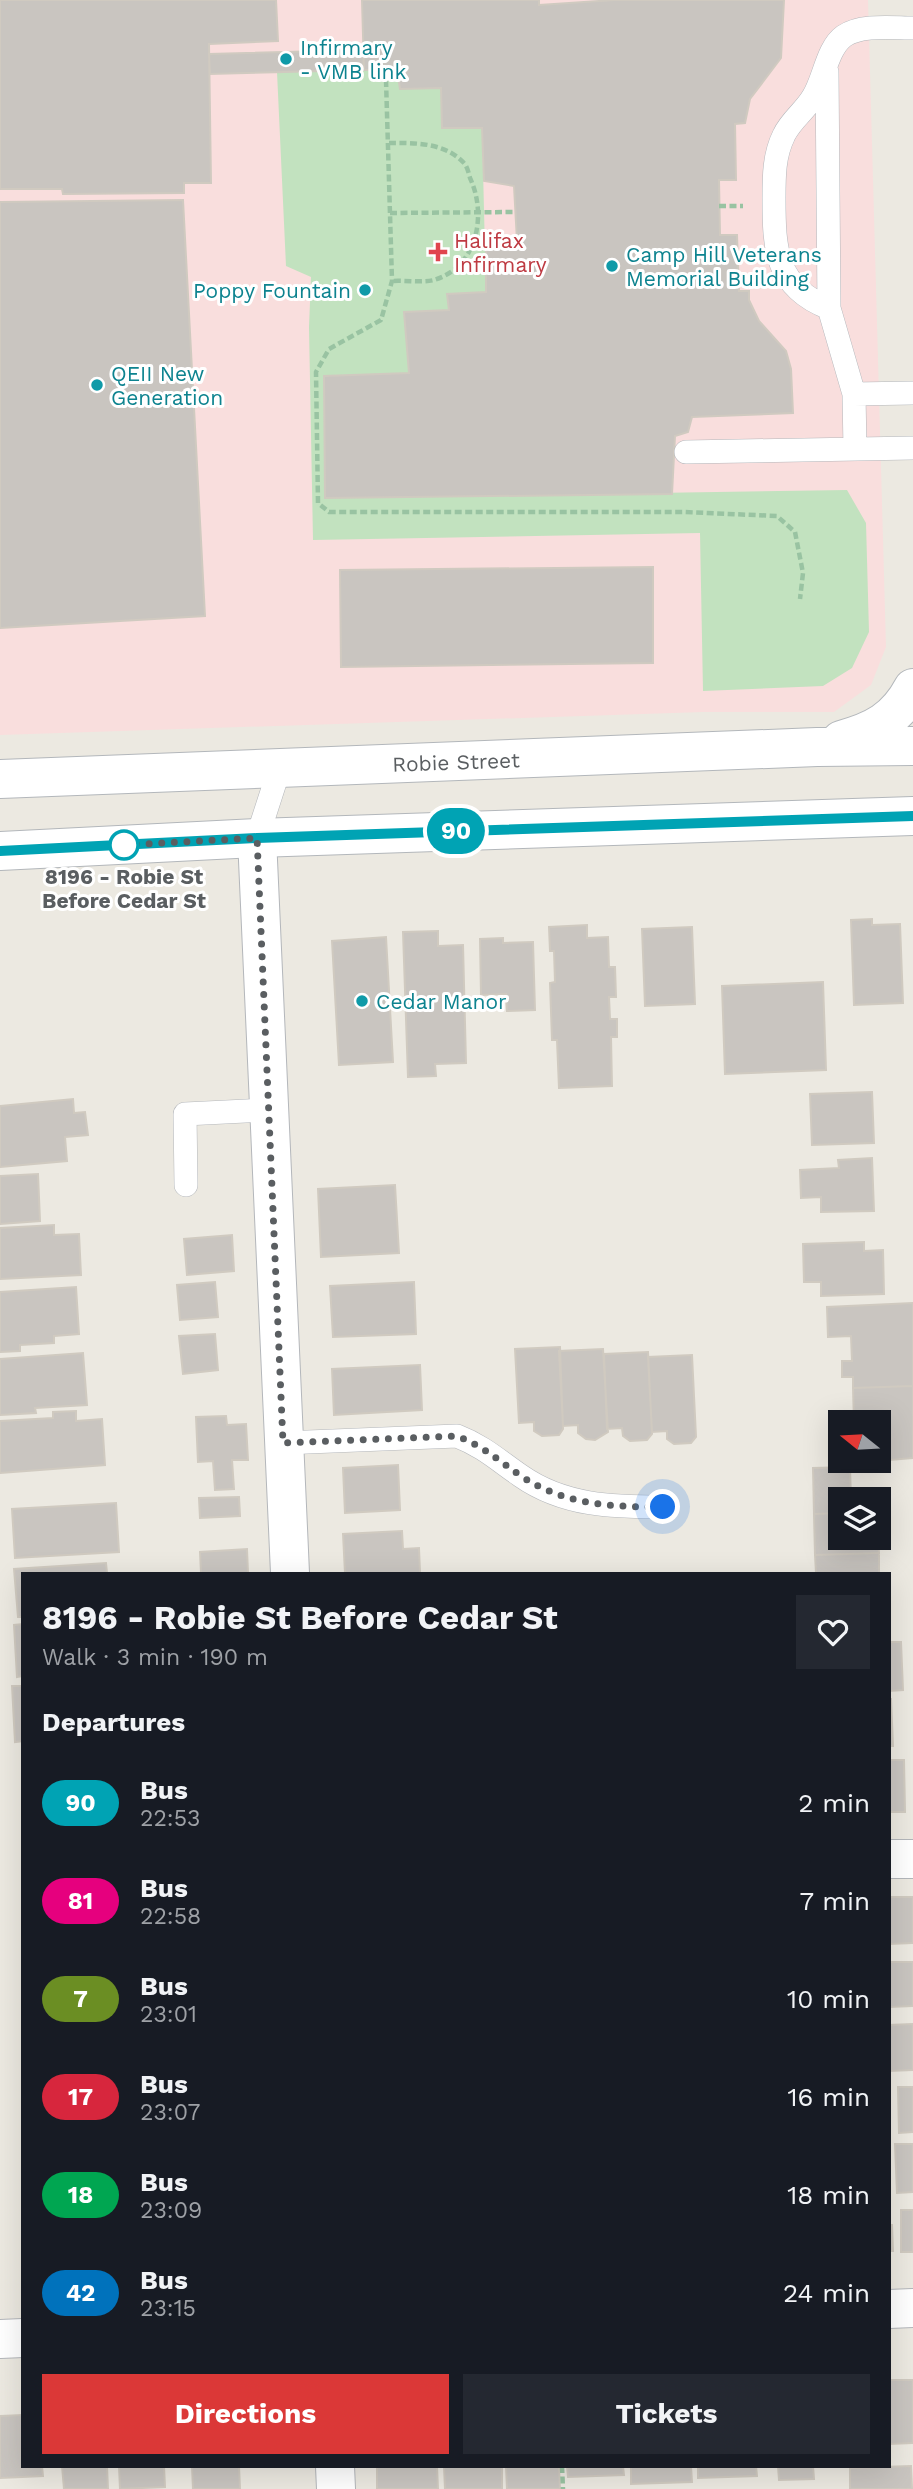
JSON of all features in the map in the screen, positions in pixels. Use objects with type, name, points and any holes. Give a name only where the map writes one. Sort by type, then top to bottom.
[{"type":"main road","points":[[817,747],[873,732],[904,704],[913,688]]},
{"type":"main road","name":"Robie Street","points":[[0,779],[817,747],[913,746]]},
{"type":"main road","points":[[0,851],[257,838],[913,816]]},
{"type":"main road","points":[[257,838],[289,1572]]},
{"type":"main road","points":[[891,1859],[913,1858]]},
{"type":"main road","points":[[891,2309],[913,2308]]},
{"type":"main road","points":[[0,2339],[21,2338]]},
{"type":"main road","points":[[335,2468],[336,2489]]},
{"type":"lane","points":[[829,308],[815,303],[786,274],[775,247],[775,160],[779,146],[789,125],[813,99],[836,44],[846,34],[869,29],[913,28]]},
{"type":"lane","points":[[827,69],[830,174],[829,308],[854,394],[855,449]]},
{"type":"lane","points":[[854,394],[913,393]]},
{"type":"lane","points":[[686,452],[913,448]]},
{"type":"lane","points":[[257,838],[279,770]]},
{"type":"lane","points":[[186,1185],[185,1114],[267,1110]]},
{"type":"lane","points":[[283,1443],[457,1436],[481,1445],[523,1478],[564,1499],[619,1507],[663,1507]]},
{"type":"path","points":[[386,80],[392,281],[381,320],[329,349],[316,372],[318,503],[329,512],[684,512],[777,516],[795,532],[803,573],[800,599]]},
{"type":"path","points":[[389,143],[431,143],[464,163],[477,192],[478,212],[477,236],[464,262],[435,280],[392,281]]},
{"type":"path","points":[[390,213],[515,212]]},
{"type":"path","points":[[562,2468],[563,2489]]},
{"type":"shaded area","name":"Halifax Infirmary","points":[[0,0],[868,0],[886,647],[871,685],[834,712],[703,712],[0,735]]},
{"type":"green space","points":[[397,69],[400,89],[441,88],[442,128],[482,128],[486,292],[447,294],[449,310],[404,312],[409,373],[325,377],[325,498],[847,490],[866,523],[869,632],[852,668],[823,686],[703,691],[700,533],[313,540],[309,327],[311,277],[286,266],[277,72]]},
{"type":"building","points":[[0,0],[276,0],[278,41],[209,44],[211,183],[184,183],[184,193],[63,194],[62,189],[0,189]]},
{"type":"building","name":"Camp Hill Veterans Memorial Building","points":[[362,0],[539,0],[539,5],[614,0],[784,0],[781,58],[750,99],[745,123],[735,124],[736,180],[719,180],[720,235],[737,235],[739,291],[749,291],[749,300],[759,321],[786,351],[791,369],[793,413],[692,417],[688,432],[675,436],[672,494],[325,498],[324,376],[409,373],[404,312],[449,310],[447,294],[486,292],[486,238],[517,241],[514,186],[484,181],[482,128],[442,128],[441,88],[400,89],[397,69],[364,70]]},
{"type":"building","name":"Infirmary - VMB link","points":[[363,50],[364,70],[210,74],[209,54]]},
{"type":"building","name":"QEII New Generation","points":[[183,200],[205,616],[0,628],[0,202]]},
{"type":"building","points":[[653,567],[653,663],[341,667],[340,570]]},
{"type":"building","points":[[872,919],[872,925],[900,924],[903,1003],[854,1005],[851,920]]},
{"type":"building","points":[[587,925],[587,938],[608,937],[609,967],[615,967],[616,997],[609,997],[610,1019],[617,1019],[617,1037],[611,1037],[612,1086],[559,1088],[557,1040],[552,1040],[550,983],[555,982],[554,951],[550,951],[549,927]]},
{"type":"building","points":[[692,927],[695,1004],[645,1006],[642,929]]},
{"type":"building","points":[[438,931],[438,946],[463,945],[466,1063],[435,1064],[436,1076],[408,1077],[403,932]]},
{"type":"building","name":"Cedar Manor","points":[[386,937],[393,1062],[339,1065],[332,941]]},
{"type":"building","points":[[503,938],[503,943],[533,942],[535,1010],[507,1011],[506,994],[481,995],[480,939]]},
{"type":"building","points":[[823,982],[826,1070],[725,1074],[722,986]]},
{"type":"building","points":[[872,1092],[874,1143],[812,1145],[810,1094]]},
{"type":"building","points":[[73,1099],[74,1113],[85,1112],[88,1135],[65,1137],[67,1161],[0,1167],[0,1106]]},
{"type":"building","points":[[872,1158],[874,1211],[821,1212],[821,1197],[801,1198],[800,1170],[839,1168],[838,1160]]},
{"type":"building","points":[[38,1174],[40,1221],[0,1224],[0,1176]]},
{"type":"building","points":[[395,1185],[399,1253],[321,1257],[318,1189]]},
{"type":"building","points":[[54,1225],[54,1235],[79,1234],[81,1275],[0,1279],[0,1228]]},
{"type":"building","points":[[232,1235],[234,1271],[187,1275],[184,1239]]},
{"type":"building","points":[[864,1242],[864,1251],[883,1250],[884,1294],[821,1296],[821,1282],[804,1282],[803,1244]]},
{"type":"building","points":[[215,1282],[218,1317],[180,1320],[177,1285]]},
{"type":"building","points":[[414,1282],[416,1334],[333,1337],[330,1286]]},
{"type":"building","points":[[76,1287],[79,1334],[54,1336],[54,1343],[20,1345],[20,1351],[0,1352],[0,1292]]},
{"type":"building","points":[[913,1303],[913,1386],[853,1388],[853,1377],[842,1377],[842,1361],[852,1361],[851,1336],[828,1337],[827,1307]]},
{"type":"building","points":[[215,1334],[218,1370],[183,1374],[179,1336]]},
{"type":"building","points":[[560,1347],[563,1429],[559,1435],[542,1436],[534,1431],[534,1422],[519,1423],[515,1349]]},
{"type":"building","points":[[603,1349],[608,1432],[595,1440],[586,1439],[578,1433],[578,1425],[563,1426],[559,1351]]},
{"type":"building","points":[[648,1352],[652,1434],[647,1440],[630,1441],[623,1436],[622,1428],[607,1429],[604,1354]]},
{"type":"building","points":[[83,1353],[87,1405],[35,1408],[36,1413],[0,1415],[0,1359]]},
{"type":"building","points":[[692,1355],[696,1437],[691,1443],[674,1444],[667,1439],[667,1431],[652,1432],[648,1357]]},
{"type":"building","points":[[420,1365],[422,1410],[334,1415],[332,1369]]},
{"type":"building","points":[[913,1386],[913,1458],[891,1460],[891,1410],[854,1410],[853,1388]]},
{"type":"building","points":[[76,1411],[76,1421],[102,1419],[105,1465],[0,1473],[0,1421],[53,1418],[53,1412]]},
{"type":"building","points":[[226,1416],[227,1425],[246,1424],[248,1460],[232,1460],[234,1489],[215,1490],[213,1461],[198,1462],[196,1417]]},
{"type":"building","points":[[398,1465],[400,1510],[345,1513],[343,1468]]},
{"type":"building","points":[[813,1468],[828,1468],[828,1474],[850,1474],[851,1487],[828,1487],[828,1513],[814,1514]]},
{"type":"building","points":[[239,1497],[240,1516],[200,1518],[199,1498]]},
{"type":"building","points":[[116,1503],[119,1552],[15,1558],[12,1509]]},
{"type":"building","points":[[828,1513],[828,1550],[879,1550],[879,1553],[815,1555],[814,1514]]},
{"type":"building","points":[[402,1531],[403,1549],[419,1548],[420,1572],[345,1572],[343,1534]]},
{"type":"building","points":[[247,1549],[248,1572],[201,1572],[200,1552]]},
{"type":"building","points":[[879,1553],[879,1572],[816,1572],[815,1555]]},
{"type":"building","points":[[106,1563],[107,1572],[21,1572],[21,1617],[18,1617],[14,1569]]},
{"type":"building","points":[[21,1624],[21,1676],[17,1677],[14,1625]]},
{"type":"building","points":[[891,1642],[901,1642],[903,1690],[891,1691]]},
{"type":"building","points":[[12,1686],[21,1686],[21,1741],[15,1742]]},
{"type":"building","points":[[891,1699],[893,1746],[891,1746]]},
{"type":"building","points":[[891,1760],[904,1760],[905,1812],[891,1812]]},
{"type":"building","points":[[891,1897],[913,1897],[913,1943],[891,1944]]},
{"type":"building","points":[[891,1962],[913,1962],[913,2006],[891,2007]]},
{"type":"building","points":[[913,2024],[913,2070],[891,2071],[891,2025]]},
{"type":"building","points":[[898,2087],[913,2087],[913,2132],[899,2133]]},
{"type":"building","points":[[895,2144],[913,2144],[913,2192],[897,2193]]},
{"type":"building","points":[[901,2210],[913,2210],[913,2252],[901,2252]]},
{"type":"building","points":[[891,2225],[892,2225],[891,2251]]},
{"type":"building","points":[[891,2380],[913,2380],[913,2443],[891,2444]]},
{"type":"building","points":[[21,2415],[21,2468],[42,2468],[43,2476],[0,2478],[0,2416]]},
{"type":"building","points":[[911,2466],[912,2489],[850,2489],[850,2468]]},
{"type":"building","points":[[62,2468],[107,2468],[108,2489],[64,2489]]},
{"type":"building","points":[[119,2468],[164,2468],[165,2487],[120,2489]]},
{"type":"building","points":[[192,2468],[239,2468],[240,2489],[193,2489]]},
{"type":"building","points":[[377,2468],[437,2468],[438,2489],[377,2489]]},
{"type":"building","points":[[444,2468],[502,2468],[502,2489],[445,2489]]},
{"type":"building","points":[[506,2468],[559,2468],[560,2489],[507,2489]]},
{"type":"building","points":[[567,2468],[623,2468],[624,2475],[568,2477]]},
{"type":"building","points":[[631,2468],[691,2468],[692,2482],[631,2484]]},
{"type":"building","points":[[698,2468],[756,2468],[757,2476],[698,2478]]},
{"type":"building","points":[[778,2468],[813,2468],[814,2479],[779,2480]]},
{"type":"bus line","name":"90","points":[[0,851],[257,838],[913,816]]},
{"type":"place","name":"Infirmary - VMB link","points":[[286,59]]},
{"type":"place","name":"Halifax Infirmary","points":[[438,252]]},
{"type":"place","name":"Camp Hill Veterans Memorial Building","points":[[612,266]]},
{"type":"place","name":"Poppy Fountain","points":[[365,290]]},
{"type":"place","name":"QEII New Generation","points":[[97,385]]},
{"type":"place","name":"8196 - Robie St Before Cedar St","points":[[124,845]]},
{"type":"place","name":"Cedar Manor","points":[[362,1001]]},
{"type":"route","points":[[124,845],[257,838],[283,1443],[457,1436],[481,1445],[523,1478],[564,1499],[619,1507],[663,1507]]}]
